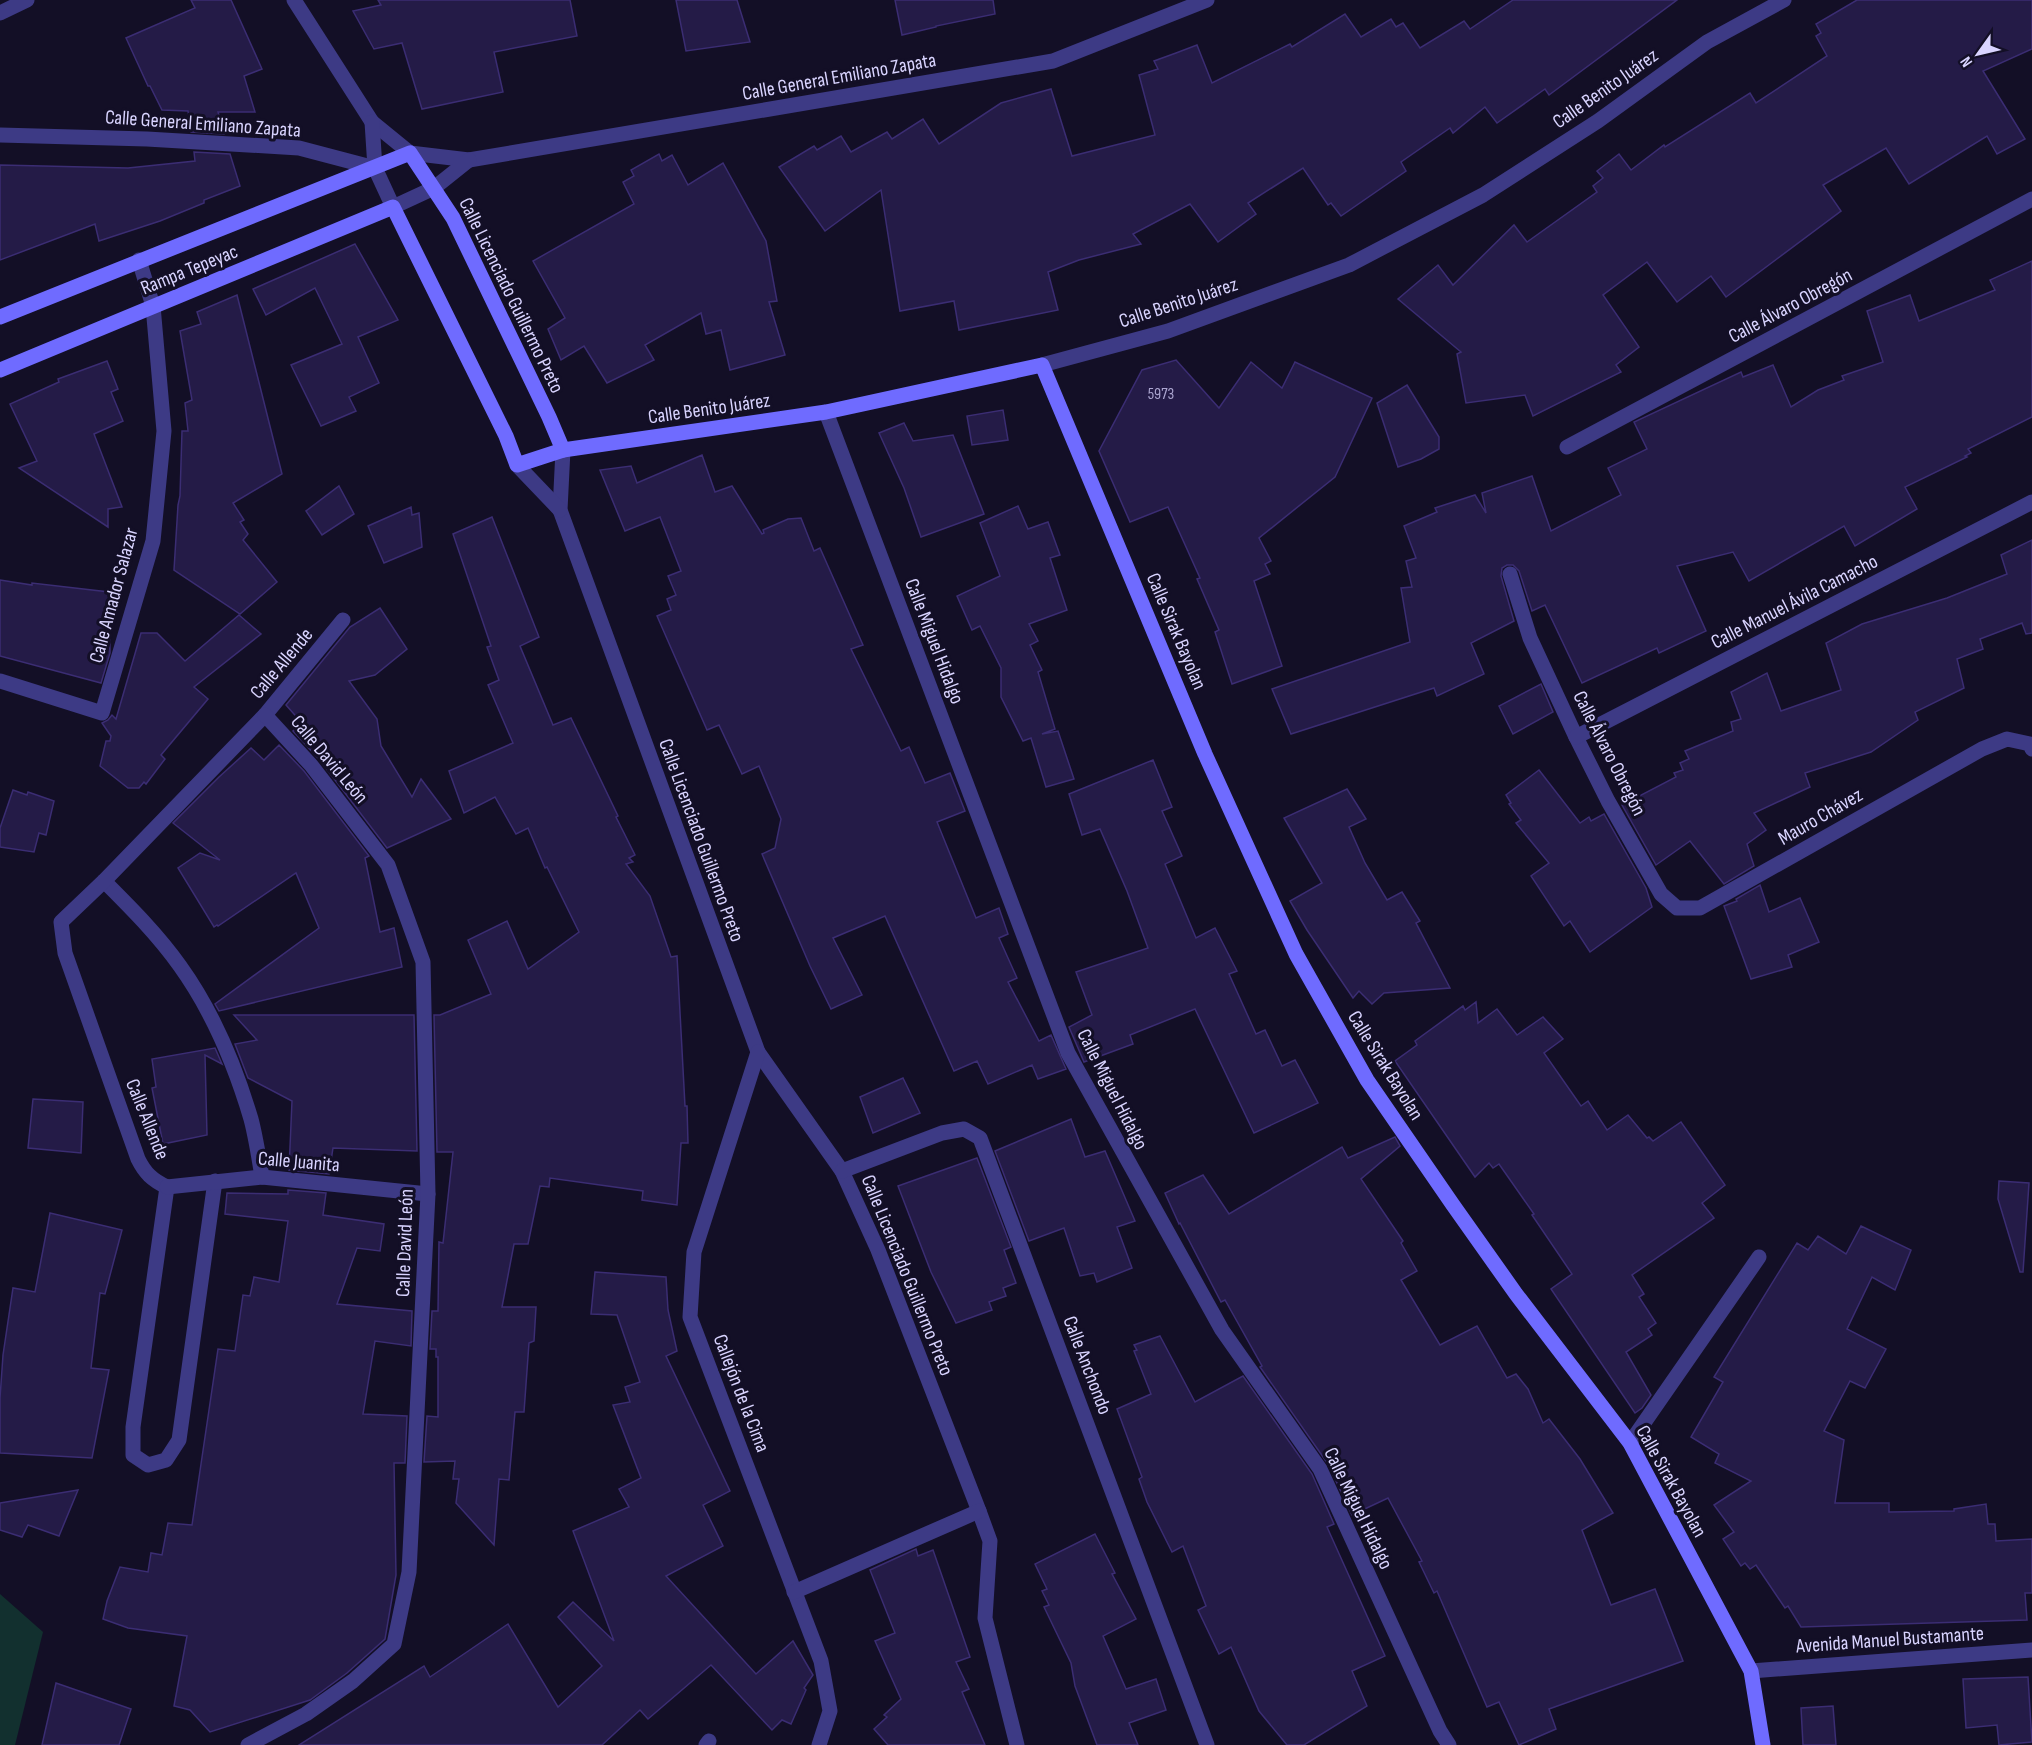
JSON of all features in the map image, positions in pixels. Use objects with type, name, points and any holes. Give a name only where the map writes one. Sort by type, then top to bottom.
[{"type":"main road","name":"Calle General Emiliano Zapata","points":[[375,168],[410,153]]},
{"type":"main road","name":"Calle Licenciado Guillermo Preto","points":[[410,153],[453,218],[563,450]]},
{"type":"main road","name":"Rampa Tepeyac","points":[[0,317],[375,168]]},
{"type":"main road","name":"Calle Licenciado Guillermo Preto","points":[[393,207],[506,436],[517,465]]},
{"type":"main road","name":"Rampa Tepeyac","points":[[0,369],[393,207]]},
{"type":"main road","name":"Calle Benito Juárez","points":[[517,465],[563,450],[826,412],[1042,365]]},
{"type":"main road","name":"Calle Sirak Bayolan","points":[[1042,365],[1205,754],[1296,954],[1367,1080],[1452,1205],[1516,1294],[1630,1443],[1751,1671],[1763,1745]]},
{"type":"street","points":[[0,13],[27,0]]},
{"type":"street","name":"Calle Licenciado Guillermo Preto","points":[[294,0],[372,122],[410,153]]},
{"type":"street","name":"Calle General Emiliano Zapata","points":[[410,153],[469,160],[1053,61],[1207,0]]},
{"type":"street","name":"Calle Benito Juárez","points":[[1042,365],[1168,331],[1349,265],[1483,195],[1598,121],[1707,42],[1784,0]]},
{"type":"street","name":"Calle Licenciado Guillermo Preto","points":[[372,122],[375,168],[393,207]]},
{"type":"street","name":"Calle General Emiliano Zapata","points":[[0,135],[147,139],[299,148],[375,168]]},
{"type":"street","name":"Calle General Emiliano Zapata","points":[[393,207],[434,188],[469,160]]},
{"type":"street","name":"Calle Álvaro Obregón","points":[[1567,447],[2032,199]]},
{"type":"street","name":"Calle Amador Salazar","points":[[0,681],[102,713],[153,541],[164,431],[153,306],[139,260]]},
{"type":"street","name":"Calle Miguel Hidalgo","points":[[826,412],[1068,1053],[1172,1244],[1222,1330],[1320,1469],[1440,1731],[1449,1745]]},
{"type":"street","name":"Calle Licenciado Guillermo Preto","points":[[563,450],[560,510],[758,1052],[842,1170],[878,1250],[990,1540],[985,1618],[1017,1745]]},
{"type":"street","name":"Calle Licenciado Guillermo Preto","points":[[517,465],[560,510]]},
{"type":"street","name":"Calle Manuel Ávila Camacho","points":[[1576,737],[2032,502]]},
{"type":"street","name":"Calle Álvaro Obregón","points":[[1510,574],[1530,638],[1576,737],[1608,801],[1661,894],[1677,908]]},
{"type":"street","name":"Calle Allende","points":[[215,1181],[179,1440],[166,1460],[148,1465],[133,1455],[133,1427],[167,1187],[153,1180],[138,1159],[65,953],[61,921],[104,881],[265,715],[344,620]]},
{"type":"street","name":"Calle David León","points":[[248,1745],[306,1714],[352,1682],[394,1644],[409,1572],[428,1194],[423,962],[388,865],[311,765],[265,715]]},
{"type":"street","name":"Mauro Chávez","points":[[1677,908],[1700,909],[1982,749],[2007,740],[2030,744],[2032,749]]},
{"type":"street","points":[[104,881],[144,921],[180,966],[210,1014],[234,1066],[251,1121],[262,1177]]},
{"type":"street","name":"Callejón de la Cima","points":[[758,1052],[694,1252],[690,1317],[821,1661],[830,1711],[819,1745]]},
{"type":"street","name":"Calle Anchondo","points":[[842,1170],[942,1133],[964,1129],[980,1138],[1207,1745]]},
{"type":"street","name":"Calle Juanita","points":[[167,1187],[262,1177],[428,1194]]},
{"type":"street","points":[[1630,1443],[1759,1257]]},
{"type":"street","points":[[794,1592],[979,1511]]},
{"type":"street","name":"Avenida Manuel Bustamante","points":[[1751,1671],[2032,1650]]},
{"type":"green space","points":[[0,1594],[43,1632],[15,1745],[0,1745]]},
{"type":"building","points":[[191,0],[231,0],[262,69],[244,76],[255,112],[218,112],[224,134],[191,132],[188,111],[162,110],[126,38],[195,8]]},
{"type":"building","points":[[378,0],[570,0],[577,36],[494,52],[503,92],[422,109],[402,43],[374,49],[353,11],[381,5]]},
{"type":"building","points":[[676,0],[737,0],[750,42],[686,51]]},
{"type":"building","points":[[895,0],[993,0],[995,14],[902,35]]},
{"type":"building","points":[[1513,0],[1677,0],[1549,95],[1545,89],[1497,123],[1485,107],[1453,133],[1450,128],[1401,162],[1406,171],[1341,216],[1331,203],[1328,205],[1303,168],[1248,203],[1256,214],[1218,242],[1190,204],[1133,234],[1141,244],[1079,260],[1048,272],[1058,310],[959,330],[954,301],[900,311],[881,190],[825,231],[779,167],[814,146],[817,150],[841,136],[851,152],[887,132],[892,139],[923,119],[939,144],[1001,103],[1051,89],[1072,156],[1155,135],[1139,75],[1158,69],[1154,61],[1197,45],[1212,83],[1290,44],[1292,47],[1345,14],[1361,37],[1391,19],[1396,27],[1403,23],[1420,48],[1464,21],[1470,29]]},
{"type":"building","points":[[1857,0],[2032,0],[2032,49],[1983,71],[2025,139],[1997,154],[1987,136],[1909,184],[1886,148],[1823,185],[1841,211],[1726,297],[1711,276],[1677,302],[1647,262],[1603,295],[1639,347],[1616,365],[1621,372],[1533,416],[1525,395],[1466,403],[1457,354],[1461,352],[1398,299],[1438,265],[1453,285],[1514,225],[1527,242],[1597,192],[1593,186],[1603,178],[1597,171],[1619,154],[1631,170],[1664,145],[1665,147],[1750,93],[1756,103],[1827,56],[1816,36],[1821,33],[1816,24]]},
{"type":"building","points":[[194,152],[230,154],[240,186],[160,221],[99,241],[95,224],[0,260],[0,165],[128,168],[195,161]]},
{"type":"building","points":[[659,154],[662,161],[672,155],[688,185],[723,163],[766,241],[777,301],[769,302],[785,355],[730,370],[721,330],[706,334],[701,313],[645,345],[654,360],[607,383],[584,346],[561,360],[548,329],[565,318],[533,261],[634,204],[623,182],[634,176],[631,170]]},
{"type":"building","points":[[355,244],[398,320],[358,337],[379,383],[349,397],[356,411],[321,426],[291,365],[342,344],[315,288],[266,315],[253,289]]},
{"type":"building","points":[[2032,261],[2032,417],[1968,449],[1971,453],[1965,456],[1967,457],[1905,487],[1917,509],[1855,546],[1844,526],[1749,581],[1733,552],[1677,566],[1706,631],[1659,653],[1657,648],[1582,683],[1545,605],[1532,611],[1519,571],[1513,565],[1507,565],[1502,568],[1501,576],[1514,621],[1471,643],[1484,674],[1437,696],[1434,688],[1291,734],[1272,689],[1410,642],[1401,588],[1412,587],[1406,561],[1416,558],[1404,526],[1437,512],[1435,508],[1475,495],[1486,513],[1482,493],[1532,476],[1551,531],[1621,495],[1608,468],[1647,449],[1634,422],[1741,372],[1743,377],[1773,365],[1791,407],[1818,390],[1844,380],[1842,376],[1883,362],[1867,311],[1910,295],[1919,321],[1995,290],[1990,280]]},
{"type":"building","points":[[237,295],[282,474],[233,503],[244,520],[240,522],[248,534],[243,540],[277,582],[240,614],[174,570],[182,431],[188,431],[185,403],[192,400],[180,331],[201,324],[197,312]]},
{"type":"building","points":[[1176,360],[1219,408],[1251,362],[1282,388],[1295,362],[1372,398],[1335,477],[1259,538],[1271,561],[1265,564],[1270,574],[1254,581],[1282,666],[1232,684],[1215,632],[1219,630],[1197,579],[1200,578],[1168,507],[1130,522],[1099,451],[1142,370]]},
{"type":"building","points":[[107,361],[118,389],[111,392],[123,421],[94,434],[122,507],[108,509],[108,527],[19,468],[37,461],[10,404],[59,382],[58,379]]},
{"type":"building","points":[[1407,385],[1439,437],[1439,449],[1421,459],[1398,467],[1377,403]]},
{"type":"building","points":[[1003,410],[1008,440],[972,445],[967,416]]},
{"type":"building","points":[[904,423],[913,441],[953,435],[984,514],[921,537],[904,488],[879,433]]},
{"type":"building","points":[[702,455],[715,492],[732,486],[762,534],[763,530],[788,519],[801,518],[814,551],[820,548],[863,645],[851,649],[901,751],[909,747],[925,783],[950,773],[965,811],[937,822],[976,918],[999,908],[1008,934],[999,938],[1017,978],[1008,982],[1039,1041],[1051,1035],[1066,1069],[1038,1079],[1032,1065],[988,1084],[977,1061],[954,1071],[885,916],[833,938],[862,995],[831,1009],[762,854],[775,848],[781,819],[759,766],[742,774],[719,725],[707,730],[657,616],[671,610],[667,599],[676,595],[668,576],[681,571],[660,517],[625,531],[600,470],[631,466],[637,483]]},
{"type":"building","points":[[339,486],[354,514],[322,535],[306,511]]},
{"type":"building","points":[[1018,506],[1028,529],[1048,522],[1060,555],[1050,558],[1067,610],[1029,624],[1038,641],[1030,645],[1042,670],[1038,672],[1055,729],[1042,734],[1058,731],[1074,779],[1046,787],[1031,738],[1023,741],[1001,697],[1001,668],[980,626],[972,630],[957,596],[1000,576],[980,523]]},
{"type":"building","points":[[411,507],[412,515],[419,513],[422,547],[384,563],[368,526]]},
{"type":"building","points":[[492,517],[539,637],[520,646],[553,725],[571,718],[635,855],[629,858],[633,862],[626,864],[650,896],[671,957],[677,956],[688,1143],[681,1143],[677,1205],[642,1200],[643,1191],[550,1178],[549,1187],[540,1186],[528,1244],[514,1244],[502,1307],[536,1307],[534,1341],[529,1343],[524,1412],[515,1412],[509,1480],[499,1479],[494,1545],[456,1503],[459,1479],[453,1479],[455,1461],[424,1462],[427,1416],[438,1417],[438,1357],[436,1357],[436,1349],[430,1349],[432,1311],[438,1311],[439,1242],[443,1243],[453,1152],[437,1152],[434,1015],[440,1015],[491,994],[468,940],[507,921],[528,969],[579,932],[547,867],[545,868],[528,828],[516,834],[495,797],[464,813],[449,771],[513,743],[488,685],[499,680],[487,647],[491,646],[453,534]]},
{"type":"building","points":[[2032,540],[2032,633],[2026,634],[2022,623],[1980,639],[1983,649],[1957,659],[1964,688],[1915,712],[1918,720],[1871,752],[1805,773],[1810,787],[1754,813],[1766,830],[1747,844],[1754,866],[1724,884],[1690,841],[1656,865],[1622,805],[1676,777],[1674,773],[1683,770],[1680,763],[1689,759],[1685,751],[1733,731],[1731,722],[1741,719],[1731,692],[1767,673],[1781,711],[1841,690],[1826,643],[1862,624],[1947,598],[2007,574],[2001,555]]},
{"type":"building","points":[[0,580],[109,592],[110,653],[101,683],[0,656]]},
{"type":"building","points":[[380,608],[407,649],[375,675],[349,681],[377,719],[381,746],[412,797],[421,779],[451,819],[387,848],[319,759],[293,731],[301,722],[286,705],[350,627]]},
{"type":"building","points":[[239,615],[261,634],[194,687],[208,699],[161,755],[165,759],[146,784],[144,782],[139,788],[128,788],[100,766],[106,741],[110,741],[111,736],[102,723],[112,715],[116,719],[141,633],[157,633],[185,661]]},
{"type":"building","points":[[1541,684],[1553,712],[1513,734],[1499,706]]},
{"type":"building","points":[[279,745],[304,771],[369,856],[365,858],[380,932],[394,928],[402,967],[219,1011],[215,1004],[319,928],[296,873],[214,927],[178,868],[200,853],[220,860],[173,823],[251,748],[264,760]]},
{"type":"building","points":[[1153,760],[1172,807],[1162,811],[1182,856],[1165,864],[1196,938],[1215,928],[1237,971],[1229,974],[1256,1034],[1265,1030],[1282,1066],[1295,1060],[1318,1103],[1254,1133],[1195,1009],[1130,1035],[1133,1044],[1084,1062],[1069,1027],[1092,1015],[1076,972],[1148,948],[1127,891],[1100,829],[1082,835],[1069,794]]},
{"type":"building","points":[[1539,770],[1580,823],[1589,817],[1591,821],[1604,814],[1646,888],[1652,907],[1590,952],[1570,921],[1564,926],[1531,876],[1549,863],[1516,823],[1521,820],[1509,804],[1511,803],[1506,795]]},
{"type":"building","points":[[1347,789],[1366,819],[1349,827],[1365,863],[1387,900],[1402,892],[1420,921],[1416,923],[1450,988],[1384,993],[1372,1004],[1359,991],[1353,998],[1290,901],[1322,883],[1284,818]]},
{"type":"building","points":[[13,790],[27,795],[28,792],[54,801],[46,835],[39,833],[34,852],[0,847],[0,828]]},
{"type":"building","points":[[1760,885],[1769,912],[1800,898],[1819,942],[1788,955],[1792,967],[1751,979],[1724,906],[1737,901],[1736,899]]},
{"type":"building","points":[[1476,1002],[1478,1023],[1497,1009],[1517,1035],[1543,1017],[1563,1039],[1544,1053],[1581,1106],[1588,1101],[1607,1130],[1628,1115],[1647,1138],[1653,1141],[1681,1122],[1725,1185],[1702,1203],[1714,1218],[1632,1275],[1644,1294],[1639,1297],[1656,1323],[1648,1329],[1652,1335],[1626,1352],[1651,1395],[1642,1408],[1635,1413],[1551,1289],[1572,1274],[1532,1215],[1534,1214],[1499,1164],[1493,1168],[1489,1163],[1475,1177],[1395,1061],[1417,1045],[1415,1041],[1463,1006],[1465,1010]]},
{"type":"building","points":[[234,1015],[414,1015],[417,1151],[333,1148],[329,1174],[289,1170],[292,1101],[248,1078],[235,1044],[257,1040]]},
{"type":"building","points":[[215,1048],[222,1064],[205,1055],[207,1135],[163,1144],[152,1088],[156,1087],[152,1059]]},
{"type":"building","points":[[903,1078],[920,1113],[873,1133],[860,1097]]},
{"type":"building","points":[[33,1099],[83,1102],[81,1153],[28,1148]]},
{"type":"building","points":[[1071,1119],[1085,1157],[1105,1151],[1135,1221],[1117,1227],[1132,1268],[1097,1282],[1094,1273],[1080,1276],[1064,1228],[1029,1241],[995,1151]]},
{"type":"building","points":[[1395,1137],[1400,1146],[1361,1179],[1403,1241],[1401,1243],[1417,1271],[1401,1280],[1440,1345],[1477,1326],[1507,1378],[1516,1374],[1528,1389],[1543,1423],[1549,1419],[1580,1459],[1613,1513],[1582,1530],[1611,1605],[1655,1589],[1683,1661],[1549,1709],[1556,1729],[1519,1745],[1499,1702],[1487,1707],[1437,1591],[1434,1593],[1419,1562],[1422,1561],[1388,1498],[1352,1515],[1328,1464],[1260,1367],[1262,1366],[1225,1300],[1221,1302],[1165,1193],[1203,1175],[1229,1214],[1342,1147],[1348,1158]]},
{"type":"building","points":[[977,1158],[1011,1247],[1004,1250],[1016,1283],[1003,1288],[1006,1296],[989,1302],[992,1310],[956,1323],[931,1272],[898,1186]]},
{"type":"building","points":[[1999,1181],[2029,1183],[2023,1272],[2020,1272],[1998,1199]]},
{"type":"building","points":[[288,1190],[326,1193],[323,1215],[384,1224],[380,1251],[357,1248],[337,1304],[412,1311],[411,1346],[375,1341],[363,1414],[407,1416],[405,1463],[394,1463],[396,1575],[385,1639],[347,1673],[310,1700],[210,1732],[190,1710],[174,1706],[187,1636],[128,1628],[103,1619],[120,1567],[148,1572],[151,1553],[162,1555],[168,1523],[192,1525],[218,1349],[235,1351],[243,1295],[250,1296],[254,1277],[279,1282],[288,1221],[225,1214],[227,1193],[288,1194]]},
{"type":"building","points":[[50,1213],[122,1230],[105,1294],[100,1293],[91,1368],[109,1370],[92,1458],[0,1453],[3,1355],[13,1288],[35,1292]]},
{"type":"building","points":[[1861,1226],[1911,1250],[1895,1290],[1872,1277],[1847,1329],[1886,1349],[1865,1388],[1850,1381],[1824,1431],[1844,1440],[1835,1503],[1889,1503],[1889,1512],[1954,1511],[1954,1509],[1986,1504],[1988,1524],[1995,1524],[1996,1541],[2032,1539],[2032,1593],[2025,1593],[2027,1620],[1801,1627],[1788,1606],[1785,1608],[1756,1565],[1750,1569],[1745,1563],[1741,1566],[1723,1539],[1734,1532],[1714,1505],[1751,1481],[1715,1463],[1719,1454],[1691,1437],[1723,1382],[1714,1377],[1797,1243],[1808,1250],[1818,1236],[1846,1254]]},
{"type":"building","points":[[595,1272],[666,1277],[668,1310],[677,1351],[666,1356],[730,1491],[703,1505],[723,1546],[666,1576],[756,1674],[793,1641],[813,1675],[804,1688],[806,1690],[791,1724],[782,1720],[772,1730],[711,1665],[648,1719],[640,1710],[602,1745],[299,1745],[424,1666],[430,1677],[508,1624],[558,1707],[602,1666],[558,1617],[573,1602],[614,1641],[573,1531],[629,1507],[619,1489],[641,1478],[613,1405],[630,1402],[625,1387],[640,1382],[617,1315],[591,1314]]},
{"type":"building","points":[[1160,1336],[1195,1402],[1243,1376],[1312,1474],[1334,1524],[1327,1527],[1385,1656],[1352,1671],[1367,1706],[1304,1745],[1287,1745],[1259,1711],[1231,1647],[1219,1654],[1198,1610],[1206,1606],[1183,1546],[1172,1552],[1147,1502],[1139,1479],[1142,1477],[1117,1409],[1151,1394],[1134,1351],[1137,1350],[1134,1345]]},
{"type":"building","points":[[78,1490],[59,1536],[28,1525],[22,1537],[0,1530],[0,1503]]},
{"type":"building","points":[[1095,1534],[1115,1573],[1112,1574],[1136,1619],[1103,1636],[1126,1689],[1156,1679],[1166,1710],[1129,1723],[1138,1745],[1097,1745],[1075,1686],[1071,1663],[1044,1607],[1049,1605],[1042,1591],[1047,1589],[1035,1564]]},
{"type":"building","points":[[916,1549],[918,1556],[933,1550],[970,1657],[956,1662],[969,1689],[962,1692],[985,1745],[888,1745],[874,1729],[887,1717],[884,1715],[901,1699],[875,1641],[895,1633],[870,1570]]},
{"type":"building","points":[[2028,1677],[2032,1742],[1999,1745],[1997,1725],[1966,1728],[1963,1679]]},
{"type":"building","points":[[56,1683],[131,1709],[119,1745],[42,1745]]},
{"type":"building","points":[[1833,1706],[1836,1745],[1803,1745],[1801,1708]]}]
